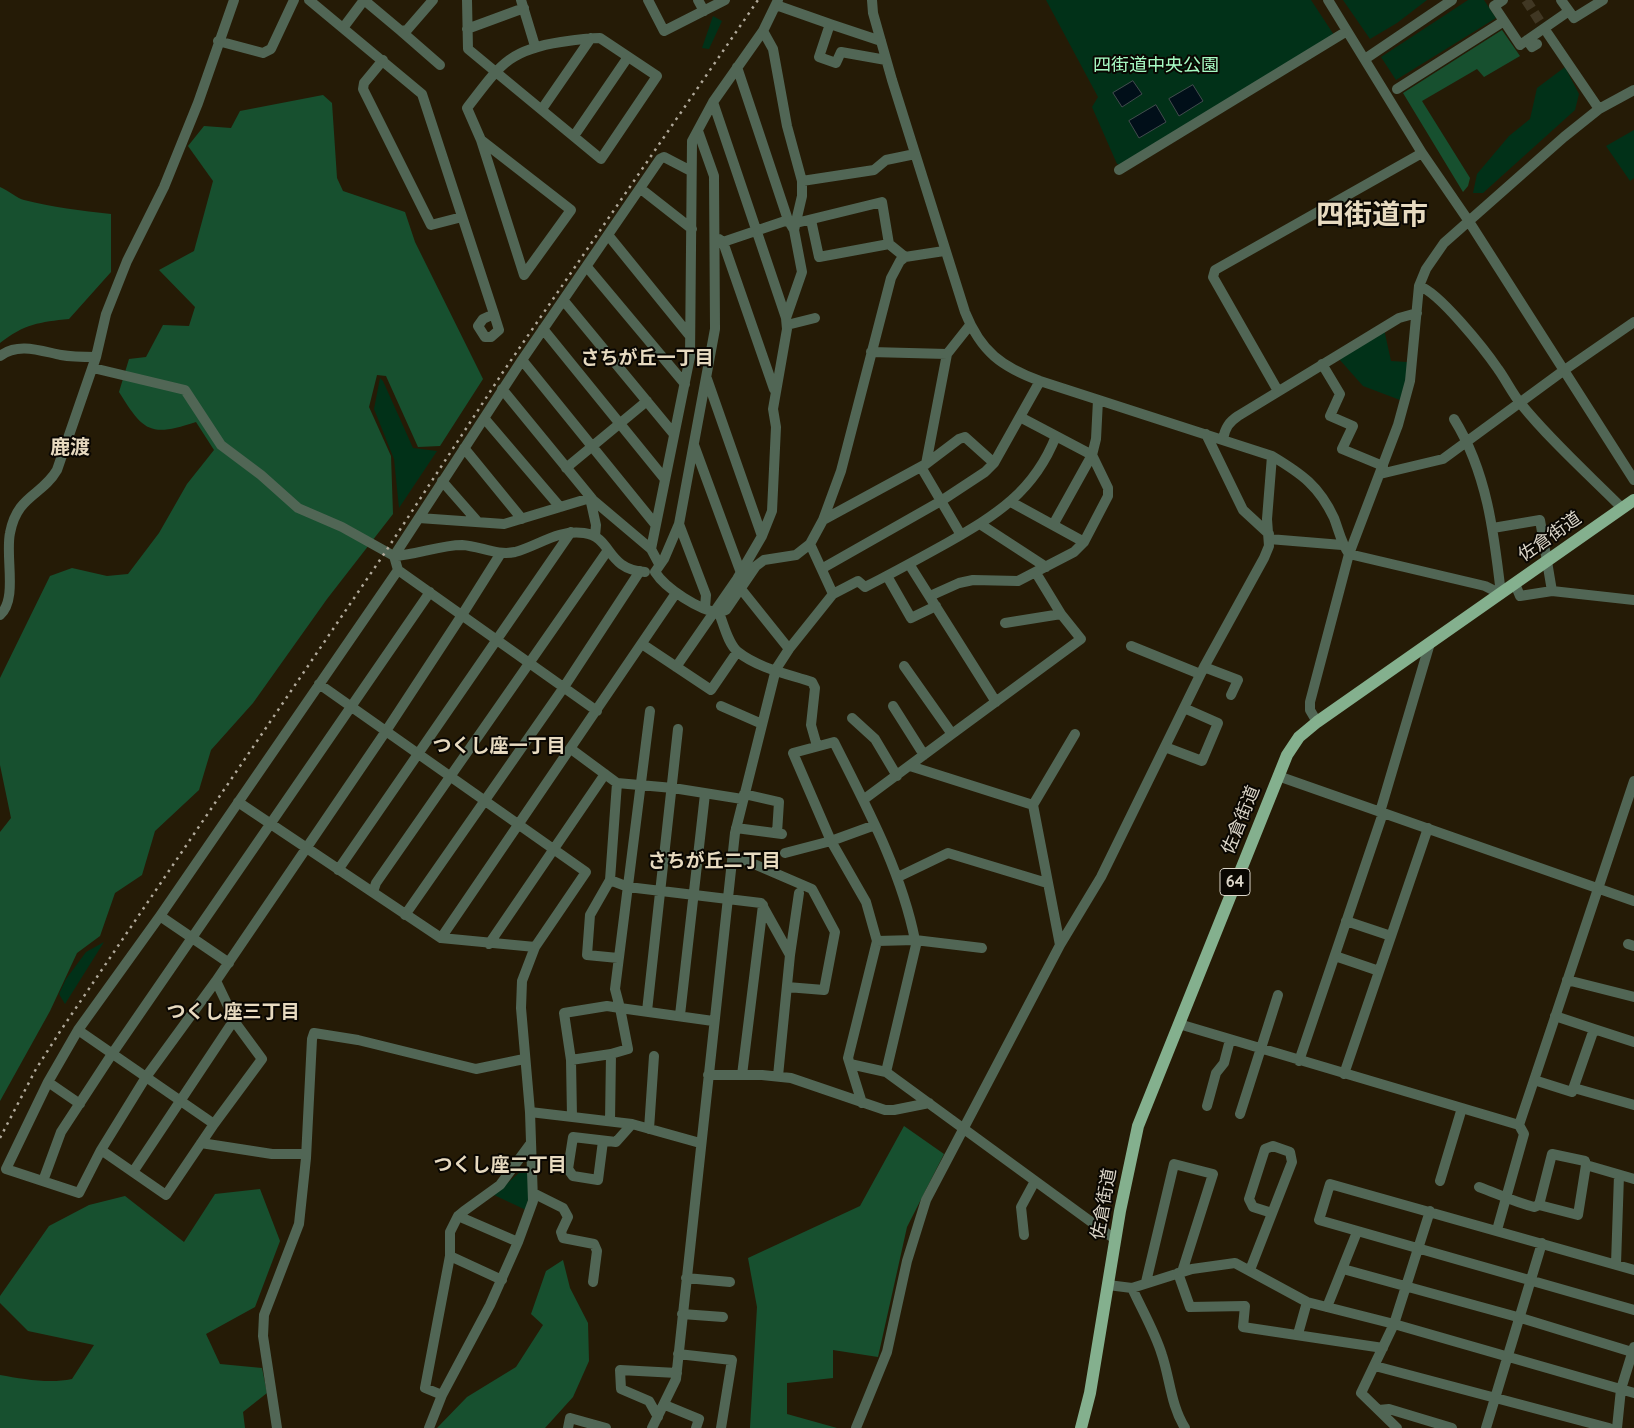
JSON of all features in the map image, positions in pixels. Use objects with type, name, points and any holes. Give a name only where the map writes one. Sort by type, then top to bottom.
[{"type":"main road","name":"佐倉街道","points":[[1081,1428],[1090,1393],[1138,1126],[1292,745],[1317,722],[1634,500]]},
{"type":"street","points":[[0,615],[7,608],[9,599],[8,547],[14,518],[29,497],[53,476],[57,470],[93,368],[109,307],[127,261],[164,187],[198,103],[218,41],[234,0]]},
{"type":"street","points":[[218,41],[263,53],[271,49],[294,0]]},
{"type":"street","points":[[310,0],[422,94],[494,314]]},
{"type":"street","points":[[343,28],[364,0],[440,64]]},
{"type":"street","points":[[401,31],[406,30],[433,0]]},
{"type":"street","points":[[468,0],[468,49],[496,71],[542,109],[601,159],[657,76],[600,38],[535,46],[515,54],[496,71],[467,108],[481,140],[524,275],[571,210],[481,140]]},
{"type":"street","points":[[648,0],[664,31],[725,0]]},
{"type":"street","points":[[698,0],[704,11]]},
{"type":"street","points":[[872,0],[886,60],[944,250],[970,325],[1002,365],[1040,381],[1158,421],[1223,439],[1272,456],[1302,474],[1321,494],[1335,520],[1342,545],[1349,554],[1485,586],[1501,594]]},
{"type":"street","points":[[1328,0],[1422,153],[1468,220],[1634,480]]},
{"type":"street","points":[[1365,59],[1452,0]]},
{"type":"street","points":[[1503,0],[1494,6],[1520,45],[1569,11]]},
{"type":"street","points":[[1561,0],[1574,18],[1603,0]]},
{"type":"street","points":[[881,41],[830,24],[777,3],[762,30],[713,102],[692,141],[690,358],[651,549],[662,583],[676,593],[712,611],[726,610],[756,566],[764,560],[796,554],[810,544],[823,520],[840,471],[891,278],[900,261],[905,257],[944,250]]},
{"type":"street","points":[[467,29],[522,4],[535,46]]},
{"type":"street","points":[[1397,89],[1504,21]]},
{"type":"street","points":[[830,24],[819,57],[836,63],[841,52],[886,60]]},
{"type":"street","points":[[762,30],[773,49],[787,126],[802,181],[802,196],[793,224]]},
{"type":"street","points":[[1119,170],[1347,30]]},
{"type":"street","points":[[1548,34],[1599,109]]},
{"type":"street","points":[[542,109],[591,38]]},
{"type":"street","points":[[1527,40],[1532,47],[1537,44]]},
{"type":"street","points":[[574,136],[628,57]]},
{"type":"street","points":[[383,60],[364,83],[363,89],[431,225],[462,217]]},
{"type":"street","points":[[676,667],[712,611],[741,573],[762,536],[772,510],[775,392],[786,322],[802,272],[793,224],[737,67]]},
{"type":"street","points":[[1317,722],[1310,710],[1310,702],[1349,554],[1398,425],[1410,381],[1419,286],[1432,257],[1468,220],[1599,109],[1634,90]]},
{"type":"street","points":[[713,102],[786,322]]},
{"type":"street","points":[[93,368],[185,390],[221,445],[261,475],[298,508],[342,526],[394,556],[460,545],[500,553],[515,552],[547,538],[571,532],[595,536],[620,565],[629,570],[640,571],[657,568],[664,559],[679,524],[715,329],[719,239],[714,176],[698,132]]},
{"type":"street","points":[[1278,390],[1213,277],[1215,270],[1422,153]]},
{"type":"street","points":[[802,181],[874,170],[886,160],[915,154]]},
{"type":"street","points":[[597,711],[398,570],[394,556],[502,389],[664,157],[692,171]]},
{"type":"street","points":[[641,189],[692,230]]},
{"type":"street","points":[[719,239],[811,220],[882,202],[889,244],[905,257]]},
{"type":"street","points":[[811,220],[819,257],[889,244]]},
{"type":"street","points":[[608,235],[690,336]]},
{"type":"street","points":[[719,239],[775,392]]},
{"type":"street","points":[[587,267],[685,384]]},
{"type":"street","points":[[1419,286],[1427,288],[1443,304],[1498,368],[1520,403],[1551,438],[1622,508]]},
{"type":"street","points":[[564,301],[674,433]]},
{"type":"street","points":[[1223,439],[1224,431],[1230,421],[1399,318],[1417,313]]},
{"type":"street","points":[[786,322],[815,318]]},
{"type":"street","points":[[1322,364],[1340,394],[1330,416],[1354,426],[1342,449],[1382,470],[1443,459],[1563,371],[1634,322]]},
{"type":"street","points":[[961,535],[941,501],[924,466],[947,354],[970,325]]},
{"type":"street","points":[[543,329],[664,478]]},
{"type":"street","points":[[0,356],[5,352],[24,348],[62,356],[96,357]]},
{"type":"street","points":[[871,352],[947,354]]},
{"type":"street","points":[[522,360],[655,524]]},
{"type":"street","points":[[706,378],[762,536]]},
{"type":"street","points":[[823,568],[941,501],[985,472],[994,463],[1040,381]]},
{"type":"street","points":[[502,389],[590,498],[651,549]]},
{"type":"street","points":[[1053,524],[1092,455],[1096,439],[1098,400]]},
{"type":"street","points":[[566,468],[647,402]]},
{"type":"street","points":[[930,596],[959,583],[973,580],[1018,581],[1074,552],[1084,542],[1108,496],[1108,488],[1092,455],[1020,417]]},
{"type":"street","points":[[484,418],[560,507]]},
{"type":"street","points":[[1454,419],[1468,442],[1493,528],[1501,594]]},
{"type":"street","points":[[1206,434],[1243,510],[1269,537],[1342,545]]},
{"type":"street","points":[[652,1428],[665,1405],[676,1373],[713,1021],[736,828],[776,669],[789,648],[833,594],[858,581],[865,587],[887,576],[980,524],[1011,502],[1043,466],[1056,436]]},
{"type":"street","points":[[823,520],[924,466],[959,439],[965,437],[994,463]]},
{"type":"street","points":[[694,445],[741,573]]},
{"type":"street","points":[[464,448],[522,519]]},
{"type":"street","points":[[856,1428],[887,1352],[916,1228],[926,1200],[1060,945],[1101,877],[1202,671],[1264,558],[1269,537],[1267,519],[1272,456]]},
{"type":"street","points":[[442,481],[478,522]]},
{"type":"street","points":[[419,518],[504,524],[590,498]]},
{"type":"street","points":[[590,498],[596,525],[595,536]]},
{"type":"street","points":[[1011,502],[1084,542]]},
{"type":"street","points":[[1493,528],[1540,520],[1552,591]]},
{"type":"street","points":[[679,524],[712,611],[737,652],[769,668],[812,682],[815,688],[811,725],[817,746]]},
{"type":"street","points":[[980,524],[1046,567]]},
{"type":"street","points":[[338,870],[571,532]]},
{"type":"street","points":[[810,544],[823,568],[833,594]]},
{"type":"street","points":[[373,892],[376,883],[452,777],[608,550]]},
{"type":"street","points":[[398,570],[160,916],[78,1030],[48,1082],[6,1169],[79,1193],[100,1150],[146,1077],[229,963],[386,731],[500,553]]},
{"type":"street","points":[[910,564],[996,702]]},
{"type":"street","points":[[405,915],[564,687],[640,571]]},
{"type":"street","points":[[863,800],[1081,639],[1061,614],[1036,573]]},
{"type":"street","points":[[887,576],[911,618],[936,606]]},
{"type":"street","points":[[1515,584],[1520,596],[1552,591],[1634,600]]},
{"type":"street","points":[[741,589],[789,648]]},
{"type":"street","points":[[43,1181],[61,1132],[112,1054],[430,592]]},
{"type":"street","points":[[441,938],[571,750],[676,593]]},
{"type":"street","points":[[1004,623],[1061,614]]},
{"type":"street","points":[[1299,1061],[1381,812],[1430,643]]},
{"type":"street","points":[[642,644],[711,690],[737,652]]},
{"type":"street","points":[[1131,646],[1202,671],[1238,680],[1231,695]]},
{"type":"street","points":[[904,666],[952,734]]},
{"type":"street","points":[[319,684],[586,872],[535,947],[524,972],[521,989],[524,1059],[530,1112],[533,1201],[502,1280],[442,1395],[429,1428]]},
{"type":"street","points":[[721,706],[762,724]]},
{"type":"street","points":[[893,706],[924,755]]},
{"type":"street","points":[[1165,747],[1202,761],[1218,724],[1184,708]]},
{"type":"street","points":[[571,1060],[611,1054],[628,1049],[615,989],[650,711]]},
{"type":"street","points":[[852,718],[875,739],[897,776]]},
{"type":"street","points":[[647,1011],[678,729]]},
{"type":"street","points":[[1060,945],[1033,805],[1075,734]]},
{"type":"street","points":[[862,1103],[848,1058],[877,941],[866,902],[831,841],[793,753],[834,742],[898,877],[916,945],[886,1072]]},
{"type":"street","points":[[571,750],[617,783],[673,788],[705,794],[779,802],[780,833],[736,828]]},
{"type":"street","points":[[910,766],[1033,805]]},
{"type":"street","points":[[489,944],[605,774]]},
{"type":"street","points":[[1278,776],[1634,901]]},
{"type":"street","points":[[1518,1126],[1634,782]]},
{"type":"street","points":[[617,783],[610,880],[590,915],[587,955],[618,958]]},
{"type":"street","points":[[680,1015],[705,794]]},
{"type":"street","points":[[238,802],[441,938],[535,947]]},
{"type":"street","points":[[786,853],[831,841],[875,825]]},
{"type":"street","points":[[1344,1074],[1428,828]]},
{"type":"street","points":[[898,877],[948,853],[1047,883]]},
{"type":"street","points":[[733,854],[812,889],[833,925],[835,932],[824,990],[787,987]]},
{"type":"street","points":[[610,880],[628,887],[694,894],[762,905]]},
{"type":"street","points":[[778,1076],[790,955],[799,893]]},
{"type":"street","points":[[762,905],[790,955]]},
{"type":"street","points":[[742,1075],[762,905]]},
{"type":"street","points":[[160,916],[229,963]]},
{"type":"street","points":[[1346,921],[1391,936]]},
{"type":"street","points":[[877,941],[915,940],[982,948]]},
{"type":"street","points":[[1335,956],[1379,971]]},
{"type":"street","points":[[1567,980],[1634,997]]},
{"type":"street","points":[[100,1150],[166,1195],[214,1124],[262,1059],[234,1020],[216,981]]},
{"type":"street","points":[[1240,1114],[1278,995]]},
{"type":"street","points":[[572,1117],[571,1060],[564,1012],[607,1006],[713,1021]]},
{"type":"street","points":[[1555,1016],[1634,1042]]},
{"type":"street","points":[[132,1172],[234,1020]]},
{"type":"street","points":[[1179,1024],[1260,1050],[1518,1126],[1524,1134],[1497,1230]]},
{"type":"street","points":[[1534,1080],[1572,1092],[1594,1029]]},
{"type":"street","points":[[78,1030],[214,1124]]},
{"type":"street","points":[[277,1428],[263,1336],[264,1315],[299,1224],[306,1154],[308,1085],[314,1033],[358,1040],[476,1069],[524,1059]]},
{"type":"street","points":[[1207,1106],[1216,1074],[1224,1063],[1230,1040]]},
{"type":"street","points":[[610,1122],[611,1054]]},
{"type":"street","points":[[649,1129],[654,1056]]},
{"type":"street","points":[[850,1064],[886,1072],[1116,1240]]},
{"type":"street","points":[[708,1075],[778,1076],[791,1078],[862,1103],[894,1110],[929,1103]]},
{"type":"street","points":[[48,1082],[80,1104]]},
{"type":"street","points":[[1574,1088],[1634,1105]]},
{"type":"street","points":[[1440,1181],[1462,1108]]},
{"type":"street","points":[[530,1112],[632,1124],[700,1143]]},
{"type":"street","points":[[603,1141],[598,1180],[573,1176],[568,1170],[573,1136],[616,1142],[632,1124]]},
{"type":"street","points":[[201,1143],[272,1154],[306,1154]]},
{"type":"street","points":[[442,1395],[425,1388],[450,1256],[450,1232],[458,1216],[500,1185],[530,1143]]},
{"type":"street","points":[[1250,1270],[1272,1214],[1292,1162],[1290,1152],[1273,1146],[1265,1149],[1249,1199],[1253,1207],[1272,1214]]},
{"type":"street","points":[[1538,1205],[1552,1154],[1584,1161],[1586,1165],[1634,1179]]},
{"type":"street","points":[[1146,1282],[1174,1164],[1213,1174],[1180,1272],[1190,1306],[1245,1306],[1243,1327],[1383,1348]]},
{"type":"street","points":[[1479,1187],[1501,1195],[1505,1199],[1534,1207],[1538,1205],[1578,1216],[1586,1165]]},
{"type":"street","points":[[1616,1264],[1618,1175]]},
{"type":"street","points":[[1024,1235],[1021,1207],[1034,1181]]},
{"type":"street","points":[[1634,1270],[1330,1184],[1319,1220],[1634,1310]]},
{"type":"street","points":[[533,1193],[563,1208],[568,1217],[561,1232],[563,1238],[594,1244],[597,1251],[593,1282]]},
{"type":"street","points":[[1397,1428],[1361,1393],[1394,1324],[1430,1211]]},
{"type":"street","points":[[458,1216],[518,1242]]},
{"type":"street","points":[[1327,1307],[1357,1232]]},
{"type":"street","points":[[1486,1428],[1521,1318],[1542,1243]]},
{"type":"street","points":[[450,1256],[502,1280]]},
{"type":"street","points":[[1108,1285],[1132,1288],[1180,1272],[1235,1263],[1307,1302],[1394,1324],[1634,1393]]},
{"type":"street","points":[[1343,1269],[1633,1349],[1621,1389],[1617,1428]]},
{"type":"street","points":[[686,1278],[730,1282]]},
{"type":"street","points":[[1132,1288],[1160,1348],[1174,1403],[1185,1428]]},
{"type":"street","points":[[1298,1334],[1307,1302]]},
{"type":"street","points":[[682,1314],[723,1317]]},
{"type":"street","points":[[678,1354],[732,1360],[721,1428]]},
{"type":"street","points":[[1375,1366],[1609,1428]]},
{"type":"street","points":[[658,1417],[649,1401],[621,1389],[620,1370],[676,1373]]},
{"type":"street","points":[[665,1405],[699,1419],[696,1428]]},
{"type":"street","points":[[1379,1410],[1389,1409],[1452,1428]]},
{"type":"street","points":[[568,1428],[570,1418],[606,1428]]},
{"type":"green space","name":"四街道中央公園","points":[[1046,0],[1311,0],[1334,35],[1121,165],[1117,164],[1092,107],[1098,97]]},
{"type":"green space","points":[[1343,0],[1427,0],[1397,23],[1370,39]]},
{"type":"green space","points":[[1468,0],[1484,0],[1496,18],[1396,80],[1381,57]]},
{"type":"green space","points":[[713,16],[722,21],[709,49],[702,48]]},
{"type":"green space","points":[[1502,30],[1520,56],[1484,77],[1477,69],[1422,101],[1470,178],[1468,186],[1463,192],[1403,93]]},
{"type":"green space","points":[[1565,67],[1579,94],[1575,110],[1483,193],[1473,193],[1477,174],[1509,136],[1530,119],[1537,88]]},
{"type":"green space","points":[[323,95],[332,103],[337,178],[343,191],[405,212],[415,242],[483,379],[440,446],[418,447],[386,376],[377,375],[369,407],[391,456],[393,514],[327,599],[253,703],[211,750],[199,790],[155,831],[142,875],[115,893],[100,936],[77,953],[50,1011],[0,1101],[0,832],[11,818],[0,765],[0,678],[50,576],[72,568],[107,576],[128,574],[159,533],[187,484],[214,450],[196,422],[168,429],[158,430],[150,428],[135,416],[119,392],[129,359],[146,357],[163,325],[189,326],[195,307],[159,270],[194,251],[213,181],[188,146],[204,126],[231,128],[240,111]]},
{"type":"green space","points":[[1634,130],[1634,178],[1630,181],[1606,146]]},
{"type":"green space","points":[[0,187],[24,200],[45,205],[111,214],[111,272],[69,319],[33,325],[17,332],[0,343]]},
{"type":"green space","points":[[1384,329],[1391,361],[1407,362],[1408,372],[1400,400],[1363,386],[1339,359]]},
{"type":"green space","points":[[380,378],[413,448],[437,451],[399,508],[394,459],[374,409]]},
{"type":"green space","points":[[104,942],[65,1004],[59,994],[66,979],[86,952]]},
{"type":"green space","points":[[904,1126],[944,1154],[907,1227],[878,1357],[833,1350],[833,1378],[787,1383],[787,1414],[837,1428],[750,1428],[757,1307],[748,1258],[860,1206]]},
{"type":"green space","points":[[528,1165],[530,1190],[526,1210],[494,1195]]},
{"type":"green space","points":[[260,1189],[280,1241],[255,1307],[206,1334],[220,1364],[262,1368],[267,1393],[243,1412],[245,1428],[0,1428],[0,1375],[45,1381],[72,1379],[94,1345],[28,1331],[0,1303],[0,1296],[49,1226],[89,1205],[125,1196],[184,1242],[215,1194]]},
{"type":"green space","points":[[563,1260],[570,1288],[588,1323],[589,1361],[573,1397],[545,1428],[437,1428],[467,1397],[516,1367],[543,1325],[531,1314],[546,1271]]},
{"type":"shaded area","points":[[1133,81],[1142,94],[1122,107],[1113,93]]},
{"type":"shaded area","points":[[1193,85],[1203,101],[1179,116],[1169,99]]},
{"type":"shaded area","points":[[1156,105],[1166,122],[1139,138],[1129,121]]},
{"type":"tunnel","points":[[1526,0],[1548,34]]},
{"type":"railway","points":[[0,1138],[36,1069],[61,1030],[386,551],[503,372],[758,0]]},
{"type":"district","name":"四街道市","points":[[1372,216]]},
{"type":"district","name":"さちが丘一丁目","points":[[647,358]]},
{"type":"district","name":"鹿渡","points":[[70,448]]},
{"type":"district","name":"つくし座一丁目","points":[[499,746]]},
{"type":"district","name":"さちが丘二丁目","points":[[714,861]]},
{"type":"district","name":"つくし座三丁目","points":[[233,1012]]},
{"type":"district","name":"つくし座二丁目","points":[[500,1165]]}]
